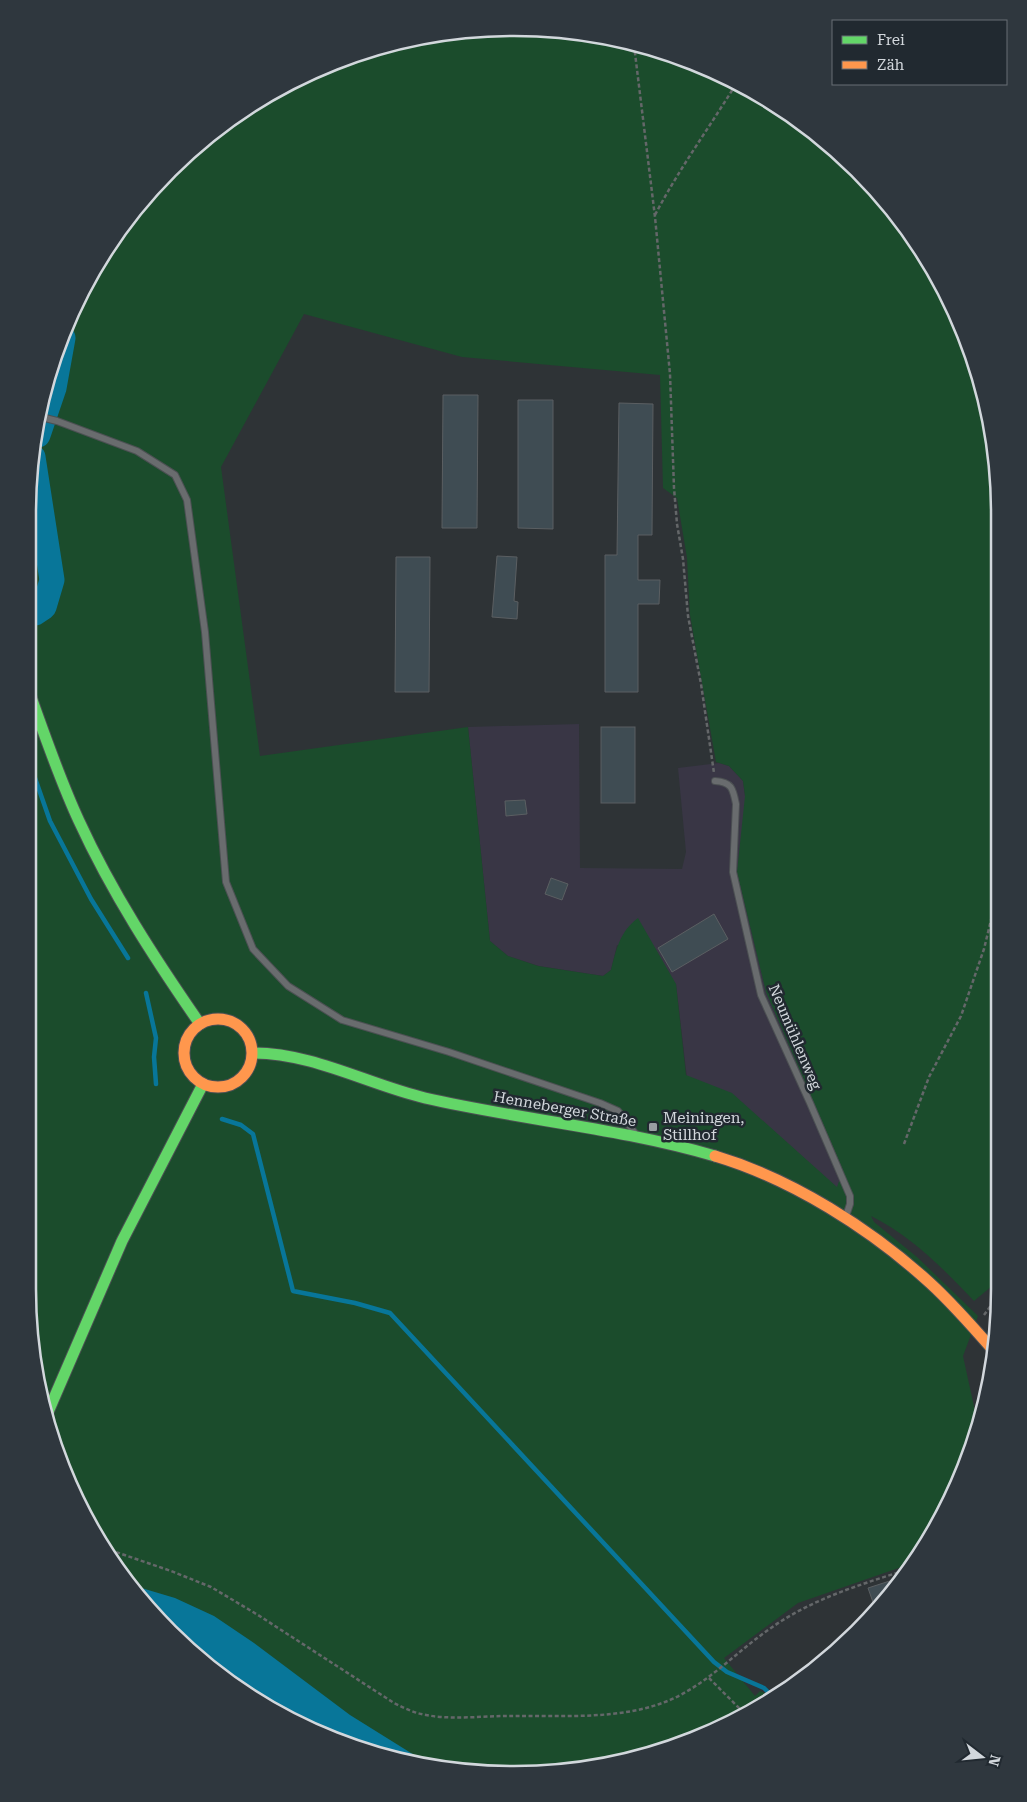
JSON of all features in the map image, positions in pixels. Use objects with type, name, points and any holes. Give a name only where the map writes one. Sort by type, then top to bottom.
[{"type":"main road","points":[[36,711],[66,792],[87,839],[135,926],[200,1024]]},
{"type":"main road","points":[[217,1018],[232,1021],[241,1027],[249,1036],[253,1053],[247,1072],[235,1083],[214,1087],[203,1084],[189,1071],[185,1060],[184,1048],[188,1037],[200,1024],[217,1018]]},
{"type":"main road","name":"Henneberger Straße","points":[[253,1053],[277,1053],[314,1061],[366,1081],[428,1098],[682,1146],[729,1160],[796,1191],[869,1235],[911,1265],[948,1299],[988,1344]]},
{"type":"main road","points":[[51,1405],[122,1241],[203,1084]]},
{"type":"lane","points":[[46,418],[137,452],[175,475],[187,500],[205,632],[226,882],[253,949],[288,986],[342,1020],[449,1052],[600,1103],[618,1111],[638,1137]]},
{"type":"lane","name":"Neumühlenweg","points":[[715,781],[723,781],[731,786],[734,794],[736,804],[733,872],[761,995],[850,1196],[848,1213],[844,1219]]},
{"type":"path","points":[[635,52],[655,217],[670,374],[677,524],[683,560],[688,616],[701,684],[715,781]]},
{"type":"path","points":[[655,217],[676,176],[713,123],[733,89]]},
{"type":"path","points":[[904,1144],[929,1078],[961,1016],[984,949],[991,920]]},
{"type":"path","points":[[975,1328],[990,1307]]},
{"type":"path","points":[[116,1552],[211,1587],[394,1702],[410,1711],[438,1717],[602,1715],[642,1708],[668,1700],[693,1688],[708,1678],[750,1643],[798,1610],[826,1597],[896,1573]]},
{"type":"path","points":[[708,1678],[740,1709]]},
{"type":"shaded area","points":[[579,724],[580,868],[682,869],[686,852],[678,768],[719,763],[729,766],[743,781],[745,796],[843,1170],[874,1222],[687,1078],[676,984],[617,945],[611,970],[603,976],[539,966],[508,956],[490,941],[468,727]]},
{"type":"green space","points":[[514,36],[576,40],[607,45],[667,62],[725,85],[779,117],[804,135],[851,176],[892,223],[910,248],[942,302],[965,360],[982,420],[990,482],[991,514],[991,1287],[974,1301],[939,1265],[913,1243],[871,1216],[874,1222],[917,1257],[978,1316],[963,1356],[975,1410],[965,1442],[942,1500],[900,1567],[798,1603],[724,1658],[755,1696],[760,1691],[766,1693],[725,1717],[667,1740],[607,1757],[545,1765],[482,1765],[420,1757],[360,1740],[302,1717],[248,1685],[223,1667],[176,1626],[135,1579],[117,1554],[85,1500],[62,1442],[45,1382],[37,1320],[36,1288],[36,514],[40,451],[45,420],[53,390],[73,331],[85,302],[100,275],[135,223],[176,176],[223,135],[248,117],[302,85],[360,62],[420,45],[482,37]],"holes":[[[304,314],[462,357],[660,375],[663,488],[677,498],[687,558],[690,615],[716,762],[729,766],[743,781],[745,796],[737,872],[766,992],[843,1170],[837,1187],[732,1093],[686,1075],[676,984],[638,918],[623,935],[611,970],[603,976],[538,966],[508,956],[490,941],[468,727],[260,756],[221,467]]]},
{"type":"water","points":[[143,1588],[175,1598],[214,1616],[254,1643],[350,1715],[415,1756],[360,1740],[331,1729],[302,1717],[275,1702],[223,1667],[199,1647],[176,1626]]},
{"type":"building","points":[[443,395],[478,395],[477,528],[442,528]]},
{"type":"building","points":[[518,400],[553,400],[553,529],[518,528]]},
{"type":"building","points":[[619,403],[653,404],[652,535],[638,535],[638,580],[660,580],[659,604],[638,604],[638,692],[605,692],[605,555],[617,555]]},
{"type":"building","points":[[497,556],[517,557],[514,601],[518,602],[517,619],[492,617]]},
{"type":"building","points":[[396,557],[430,557],[429,692],[395,692]]},
{"type":"building","points":[[601,727],[635,727],[635,803],[601,803]]},
{"type":"building","points":[[525,800],[527,814],[506,816],[505,801]]},
{"type":"building","points":[[551,878],[568,884],[562,900],[545,894]]},
{"type":"building","points":[[714,914],[728,939],[672,972],[658,948]]},
{"type":"building","points":[[891,1581],[873,1602],[868,1588]]},
{"type":"waterway","points":[[52,394],[55,385]]},
{"type":"waterway","points":[[36,612],[44,607],[52,580],[37,483]]},
{"type":"waterway","points":[[36,781],[50,821],[91,899],[128,958]]},
{"type":"waterway","points":[[146,993],[156,1038],[154,1057],[156,1084]]},
{"type":"waterway","points":[[222,1119],[241,1125],[253,1134],[293,1291],[355,1303],[390,1313],[714,1662],[727,1672],[764,1688],[768,1692]]},
{"type":"traffic: fast","points":[[36,711],[65,788],[92,848],[135,925],[200,1024]]},
{"type":"traffic: fast","points":[[253,1053],[297,1058],[425,1098],[643,1138],[715,1156]]},
{"type":"traffic: fast","points":[[51,1405],[122,1241],[203,1084]]},
{"type":"traffic: slow","points":[[218,1019],[231,1022],[242,1029],[249,1040],[252,1053],[249,1066],[242,1077],[231,1084],[218,1087],[205,1084],[194,1077],[187,1066],[184,1053],[187,1040],[194,1029],[205,1022],[218,1019]]},
{"type":"traffic: slow","points":[[715,1156],[773,1178],[801,1192],[856,1225],[907,1263],[930,1283],[955,1307],[988,1344]]},
{"type":"place","name":"Meiningen, Stillhof","points":[[653,1127]]}]
